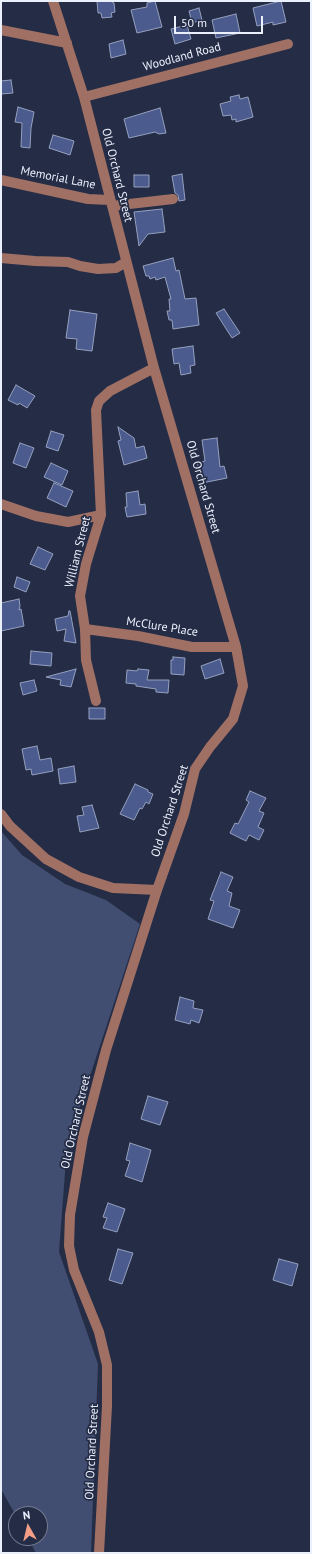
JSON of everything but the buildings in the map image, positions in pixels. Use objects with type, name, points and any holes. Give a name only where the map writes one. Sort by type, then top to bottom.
[{"type":"street","name":"Old Orchard Street","points":[[53,1],[84,97],[154,368],[236,647],[243,686],[233,719],[195,769],[184,814],[157,890],[106,1050],[83,1137],[70,1215],[69,1246],[74,1270],[99,1332],[107,1365],[107,1406],[99,1553]]},
{"type":"street","points":[[1,30],[67,43]]},
{"type":"street","name":"Woodland Road","points":[[84,97],[288,44]]},
{"type":"street","name":"Memorial Lane","points":[[1,180],[111,203],[173,199]]},
{"type":"street","points":[[1,258],[68,262],[98,269],[116,268],[126,262]]},
{"type":"street","name":"William Street","points":[[96,701],[86,660],[85,629],[80,596],[86,564],[101,515],[96,410],[99,401],[110,391],[154,368]]},
{"type":"street","points":[[1,504],[36,516],[68,522],[101,515]]},
{"type":"street","name":"McClure Place","points":[[85,629],[138,636],[192,647],[236,647]]},
{"type":"street","points":[[1,814],[10,826],[46,859],[79,877],[113,888],[157,890]]},
{"type":"shaded area","points":[[1,831],[22,855],[65,884],[106,900],[140,924],[67,1146],[59,1252],[98,1364],[91,1553],[36,1553],[32,1546],[48,1546],[48,1506],[10,1506],[1,1489]]}]
